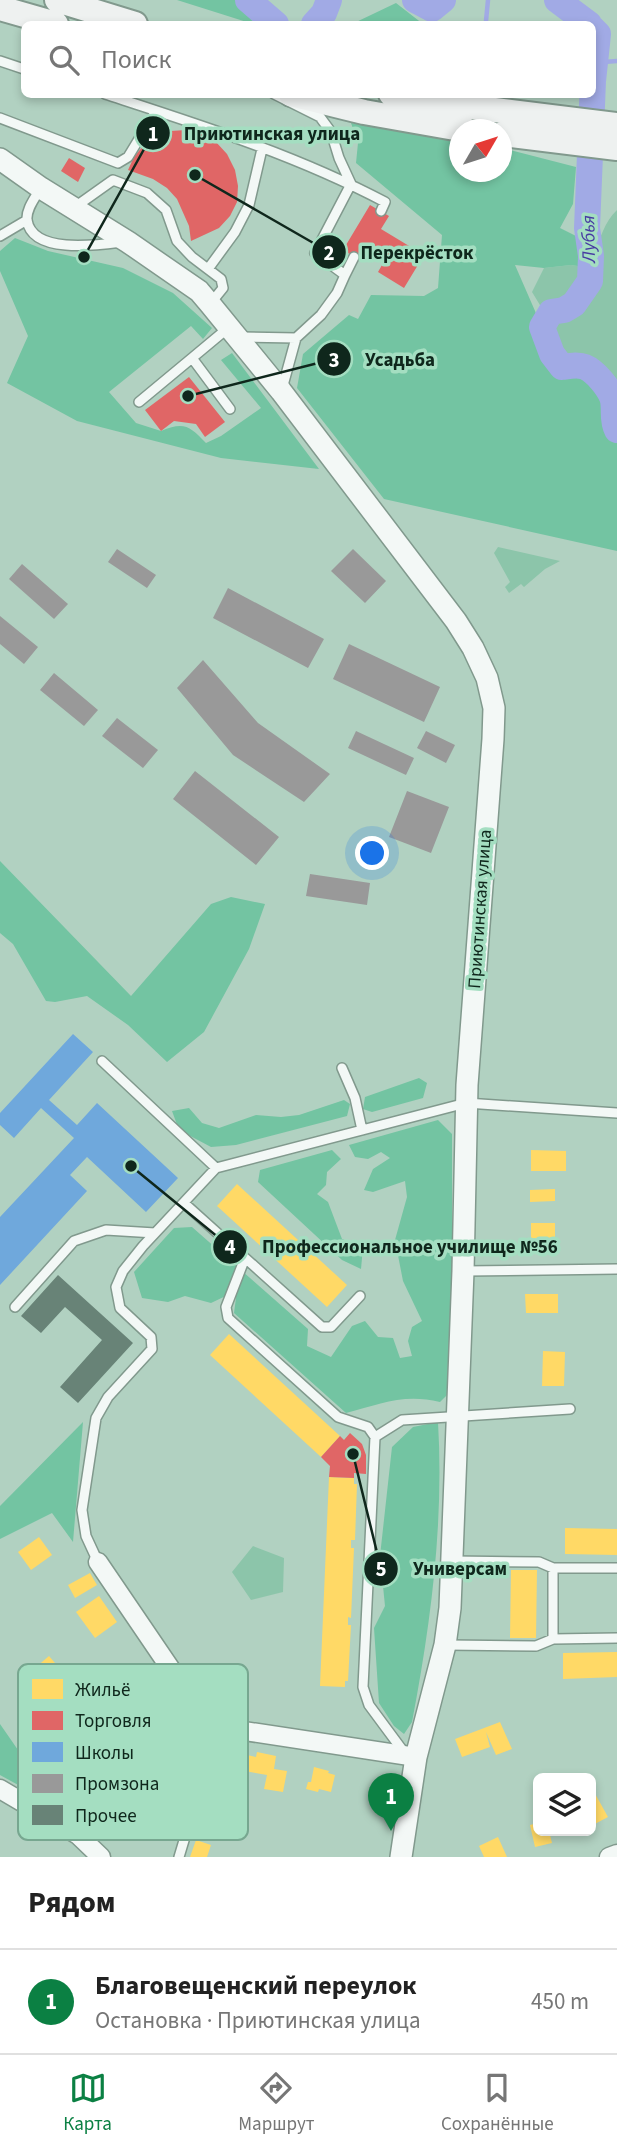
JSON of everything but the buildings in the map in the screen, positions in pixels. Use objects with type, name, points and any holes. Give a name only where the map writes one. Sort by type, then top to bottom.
[{"type":"main road","points":[[57,0],[125,21]]},
{"type":"main road","points":[[0,8],[46,21]]},
{"type":"main road","points":[[307,98],[363,112],[449,127]]},
{"type":"main road","points":[[410,98],[554,130],[617,148]]},
{"type":"main road","points":[[512,133],[617,125]]},
{"type":"street","name":"Приютинская улица","points":[[0,159],[199,291],[281,391],[449,612],[473,648],[487,678],[494,708],[493,739],[466,1103],[463,1270],[450,1608],[445,1645],[412,1757],[401,1857]]},
{"type":"street","points":[[98,1562],[167,1664]]},
{"type":"street","points":[[248,1732],[412,1757]]},
{"type":"street","points":[[0,1789],[18,1800]]},
{"type":"street","points":[[83,1840],[101,1857]]},
{"type":"street","points":[[609,1857],[617,1854]]},
{"type":"lane","points":[[0,61],[21,68]]},
{"type":"lane","points":[[116,98],[207,127],[351,184],[385,202],[381,211]]},
{"type":"lane","points":[[282,98],[320,117],[331,132],[351,184]]},
{"type":"lane","points":[[1,120],[118,163],[128,158],[156,111]]},
{"type":"lane","points":[[208,269],[235,232],[249,205],[262,149]]},
{"type":"lane","points":[[74,208],[113,180],[118,163]]},
{"type":"lane","points":[[113,180],[147,193],[166,210],[177,241],[192,257],[221,279],[223,288],[210,304]]},
{"type":"lane","points":[[345,275],[315,253],[351,184]]},
{"type":"lane","points":[[41,188],[29,208],[27,220],[34,232],[49,243],[84,247],[128,242]]},
{"type":"lane","points":[[0,236],[27,220]]},
{"type":"lane","points":[[281,391],[296,338],[321,315],[337,293],[354,257]]},
{"type":"lane","points":[[139,402],[192,358],[234,332],[296,338]]},
{"type":"lane","points":[[192,358],[230,409]]},
{"type":"lane","points":[[102,1061],[216,1168]]},
{"type":"lane","points":[[342,1068],[355,1098],[362,1130]]},
{"type":"lane","points":[[98,1562],[86,1536],[82,1510],[96,1418],[108,1397],[152,1349],[151,1337],[120,1308],[116,1287],[123,1271],[216,1168],[466,1103],[617,1113]]},
{"type":"lane","points":[[184,1203],[322,1327],[331,1327],[360,1296]]},
{"type":"lane","points":[[15,1307],[74,1241],[106,1230],[155,1233]]},
{"type":"lane","points":[[245,1258],[226,1307],[228,1318],[338,1417],[368,1427],[375,1437],[363,1687],[369,1705],[412,1757]]},
{"type":"lane","points":[[463,1270],[617,1269]]},
{"type":"lane","points":[[375,1437],[402,1420],[570,1409]]},
{"type":"lane","points":[[452,1561],[539,1563],[553,1568],[617,1568]]},
{"type":"lane","points":[[553,1568],[553,1639]]},
{"type":"lane","points":[[445,1645],[536,1646],[553,1639],[617,1638]]},
{"type":"lane","points":[[179,1857],[184,1840]]},
{"type":"green space","points":[[177,0],[253,0],[286,21],[244,21]]},
{"type":"green space","points":[[396,3],[419,21],[358,21]]},
{"type":"green space","points":[[351,123],[449,136],[449,182],[512,182],[512,151],[576,167],[573,204],[560,228],[598,247],[591,268],[571,265],[544,268],[515,265],[552,354],[562,367],[579,366],[589,369],[601,380],[612,397],[617,430],[617,551],[384,499],[297,388],[303,354],[349,315],[358,319],[371,295],[424,296],[438,288],[442,235],[356,163],[358,143]]},
{"type":"green space","points":[[617,210],[617,430],[613,424],[613,398],[575,365],[562,367],[552,354],[542,327],[543,310],[532,292],[544,268],[571,265],[591,268],[604,229]]},
{"type":"green space","points":[[15,238],[48,251],[123,268],[173,293],[212,328],[203,339],[191,326],[109,392],[136,423],[161,431],[175,426],[186,427],[206,443],[221,436],[261,408],[221,360],[232,353],[319,469],[221,458],[77,421],[7,383],[28,336],[0,271],[0,251]]},
{"type":"green space","points":[[498,547],[560,561],[545,569],[524,587],[521,584],[509,593],[505,587],[510,582],[494,553]]},
{"type":"green space","points":[[0,861],[131,996],[211,904],[231,897],[265,904],[249,949],[204,1032],[167,1062],[128,1025],[87,996],[46,1001],[13,944],[0,933]]},
{"type":"green space","points":[[419,1078],[427,1083],[423,1098],[372,1112],[363,1109],[365,1097]]},
{"type":"green space","points":[[344,1100],[350,1104],[347,1116],[236,1145],[211,1147],[179,1130],[172,1111],[189,1108],[202,1123],[219,1128],[256,1115],[299,1115]]},
{"type":"green space","points":[[438,1120],[452,1134],[452,1267],[447,1395],[440,1402],[403,1399],[346,1413],[234,1313],[236,1298],[232,1293],[211,1303],[185,1296],[168,1302],[142,1298],[134,1272],[174,1228],[192,1227],[308,1329],[307,1346],[331,1357],[352,1326],[365,1321],[378,1337],[393,1338],[400,1358],[412,1356],[408,1341],[412,1327],[422,1321],[403,1281],[395,1240],[407,1197],[405,1181],[373,1192],[364,1190],[373,1169],[390,1158],[381,1152],[368,1159],[355,1157],[349,1145]]},
{"type":"green space","points":[[332,1150],[341,1159],[327,1172],[326,1185],[317,1194],[328,1202],[342,1239],[363,1247],[361,1269],[342,1260],[258,1182],[260,1170]]},
{"type":"green space","points":[[83,1422],[73,1542],[52,1513],[0,1539],[0,1506]]},
{"type":"green space","points":[[438,1422],[439,1497],[434,1572],[412,1722],[404,1734],[394,1726],[379,1703],[374,1628],[385,1606],[380,1556],[392,1447],[413,1427]]},
{"type":"green space","points":[[253,1546],[284,1558],[283,1592],[251,1600],[232,1572]]},
{"type":"green space","points":[[0,1724],[18,1750],[18,1785],[0,1775]]},
{"type":"waterway","name":"Лубья","points":[[248,0],[272,21]]},
{"type":"waterway","name":"Лубья","points":[[317,21],[324,13],[329,0]]},
{"type":"waterway","name":"Лубья","points":[[415,0],[432,9],[443,0]]},
{"type":"waterway","points":[[486,21],[488,0]]},
{"type":"waterway","name":"Лубья","points":[[557,0],[585,21]]},
{"type":"waterway","name":"Лубья","points":[[596,32],[596,53]]},
{"type":"waterway","points":[[596,58],[604,62],[617,61]]},
{"type":"waterway","name":"Лубья","points":[[592,98],[587,228],[591,256],[590,281],[574,304],[564,310],[551,312],[542,327],[552,354],[562,367],[585,367],[604,384],[613,401],[617,430]]},
{"type":"place","name":"Перекрёсток","points":[[195,175]]},
{"type":"place","name":"Приютинская улица","points":[[84,257]]},
{"type":"place","name":"Усадьба","points":[[188,396]]},
{"type":"place","name":"Профессиональное училище №56","points":[[131,1166]]},
{"type":"place","name":"Универсам","points":[[353,1454]]},
{"type":"place","name":"Благовещенский переулок","points":[[391,1831]]}]
